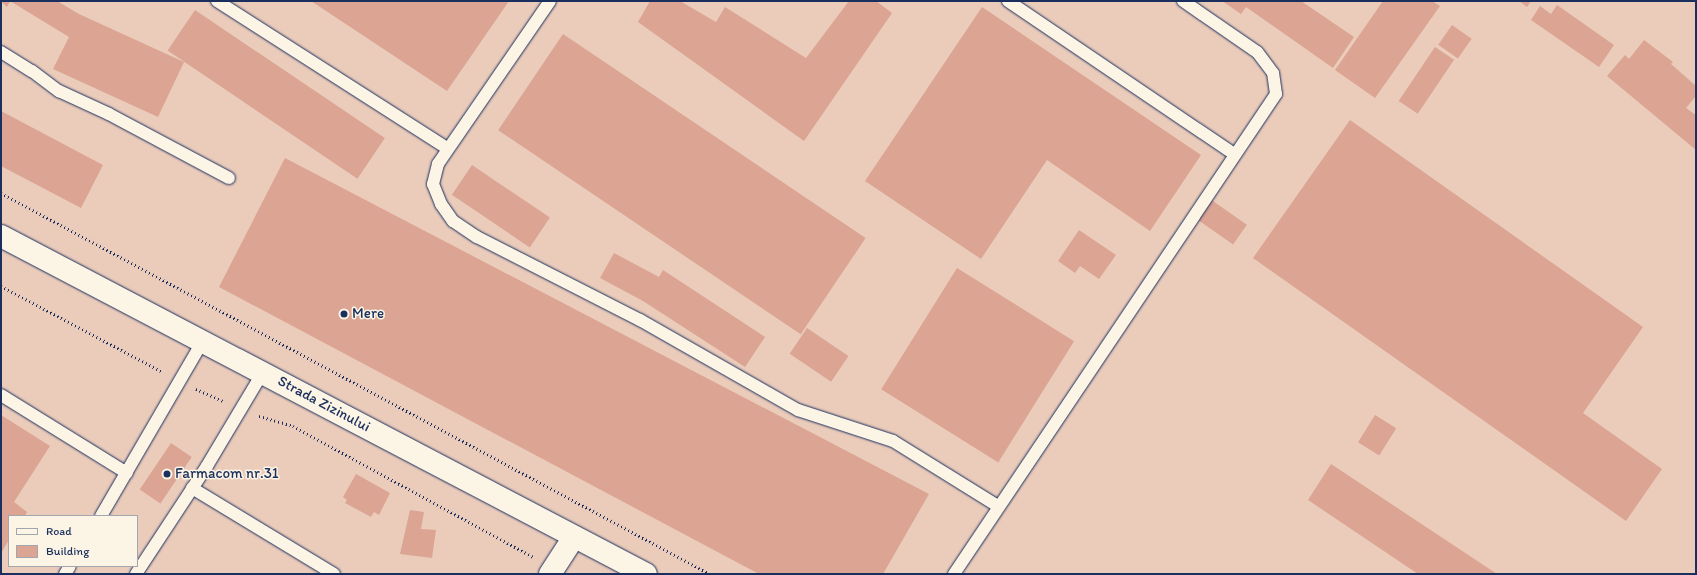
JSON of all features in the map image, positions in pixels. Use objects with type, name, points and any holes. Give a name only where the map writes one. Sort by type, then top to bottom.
[{"type":"main road","name":"Strada Zizinului","points":[[1,236],[204,341],[646,574]]},
{"type":"main road","points":[[552,571],[574,537]]},
{"type":"lane","points":[[217,1],[447,148]]},
{"type":"lane","points":[[550,1],[447,148],[438,164],[433,184],[446,213],[464,230],[640,320],[798,410],[893,442],[998,506]]},
{"type":"lane","points":[[1008,1],[1234,154]]},
{"type":"lane","points":[[954,574],[1234,154],[1250,135],[1276,94],[1273,73],[1257,52],[1183,1]]},
{"type":"lane","points":[[1,52],[32,70],[58,91],[109,114],[229,178]]},
{"type":"lane","points":[[101,515],[127,473],[204,341]]},
{"type":"lane","points":[[136,574],[192,488],[263,372]]},
{"type":"lane","points":[[1,395],[127,473]]},
{"type":"lane","points":[[192,488],[334,574]]},
{"type":"path","points":[[1,193],[710,574]]},
{"type":"path","points":[[1,286],[180,381],[241,410],[293,426],[552,571]]},
{"type":"shaded area","points":[[1,1],[1696,1],[1696,574],[1,574]]},
{"type":"building","points":[[1,1],[10,1],[7,7]]},
{"type":"building","points":[[10,1],[57,1],[79,14],[184,62],[158,117],[53,69],[69,37]]},
{"type":"building","points":[[311,1],[509,1],[447,91]]},
{"type":"building","points":[[650,1],[680,1],[716,22],[725,7],[806,58],[849,1],[876,1],[892,13],[804,141],[638,22]]},
{"type":"building","points":[[1222,1],[1301,1],[1354,37],[1333,68],[1246,7],[1241,14]]},
{"type":"building","points":[[1383,1],[1432,1],[1440,6],[1375,98],[1335,70]]},
{"type":"building","points":[[1519,1],[1531,1],[1527,7]]},
{"type":"building","points":[[1557,5],[1614,45],[1599,67],[1531,20],[1540,6],[1551,14]]},
{"type":"building","points":[[982,7],[1201,155],[1150,231],[1047,160],[981,259],[865,181]]},
{"type":"building","points":[[195,10],[385,138],[357,179],[168,51]]},
{"type":"building","points":[[1452,25],[1472,39],[1458,58],[1438,45]]},
{"type":"building","points":[[563,34],[866,238],[801,334],[498,130]]},
{"type":"building","points":[[1644,40],[1673,62],[1671,64],[1696,86],[1696,96],[1686,108],[1696,115],[1696,150],[1607,76],[1625,55],[1629,59]]},
{"type":"building","points":[[1435,47],[1454,60],[1418,114],[1399,101]]},
{"type":"building","points":[[1,111],[103,165],[81,208],[1,166]]},
{"type":"building","points":[[1350,120],[1643,327],[1583,413],[1662,469],[1626,521],[1253,258]]},
{"type":"building","points":[[285,158],[929,494],[883,574],[759,574],[219,287]]},
{"type":"building","points":[[472,165],[550,218],[530,247],[452,195]]},
{"type":"building","points":[[1210,199],[1247,225],[1233,244],[1196,219]]},
{"type":"building","points":[[1079,230],[1116,255],[1099,279],[1080,266],[1075,273],[1058,261]]},
{"type":"building","points":[[614,253],[659,277],[663,270],[765,337],[745,367],[643,301],[600,278]]},
{"type":"building","points":[[957,268],[1074,341],[998,462],[881,389]]},
{"type":"building","points":[[807,328],[848,356],[831,382],[790,354]]},
{"type":"building","points":[[1,415],[50,446],[14,502],[27,512],[26,515],[8,515],[8,542],[1,553]]},
{"type":"building","points":[[1375,415],[1396,428],[1379,455],[1358,442]]},
{"type":"building","name":"Farmacom nr.31","points":[[171,443],[192,457],[160,503],[140,489]]},
{"type":"building","points":[[1331,464],[1497,574],[1418,574],[1308,500]]},
{"type":"building","points":[[356,474],[390,493],[379,515],[374,512],[371,517],[345,503],[347,500],[343,497]]},
{"type":"building","points":[[410,510],[424,512],[421,529],[436,530],[432,558],[400,554]]},
{"type":"place","name":"Mere","points":[[344,314]]},
{"type":"place","name":"Farmacom nr.31","points":[[167,474]]}]
